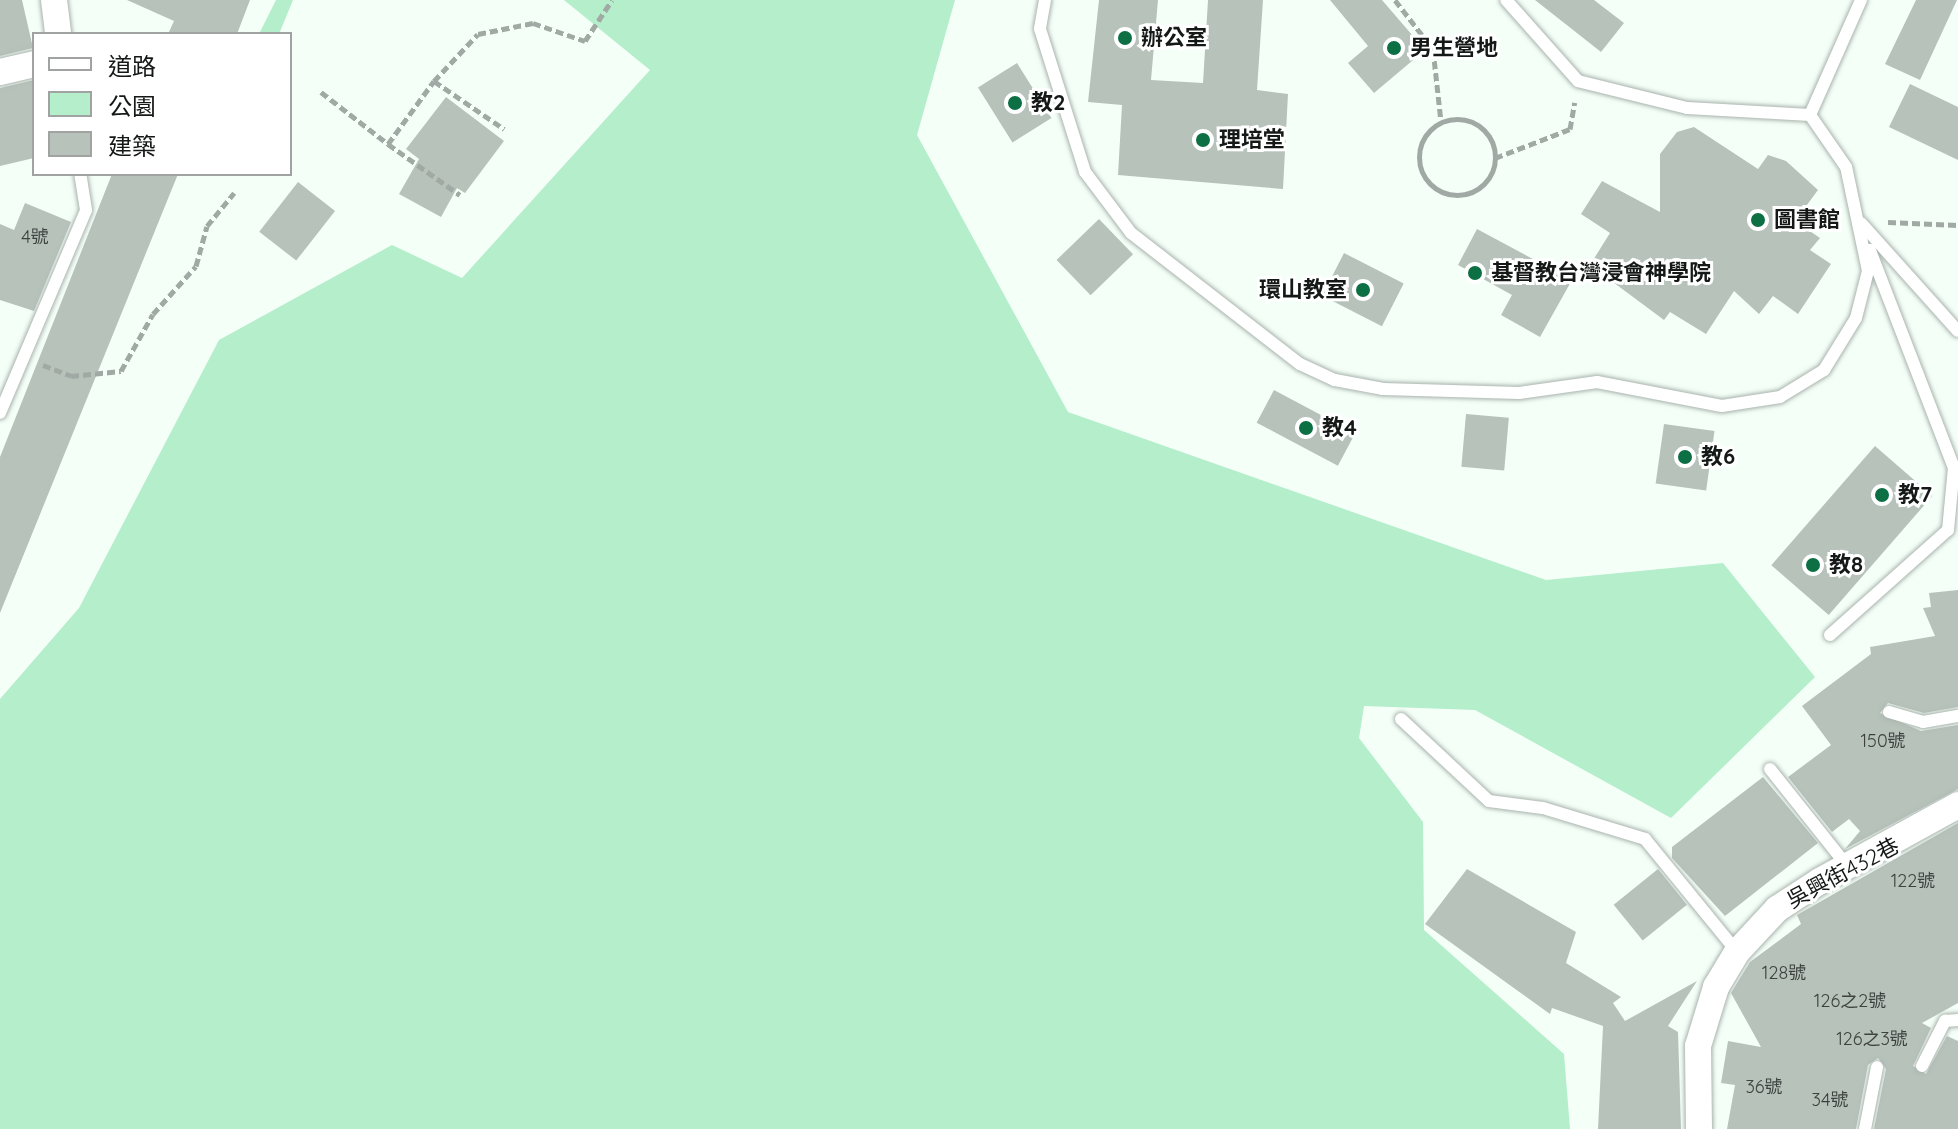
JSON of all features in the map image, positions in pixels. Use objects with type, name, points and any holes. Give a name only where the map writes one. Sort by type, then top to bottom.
[{"type":"street","points":[[54,0],[58,32]]},
{"type":"street","points":[[0,72],[32,64]]},
{"type":"street","name":"吳興街432巷","points":[[1699,1129],[1698,1046],[1716,987],[1737,952],[1777,909],[1958,805]]},
{"type":"lane","points":[[1045,0],[1040,29],[1076,144],[1085,172],[1112,209],[1131,233],[1252,327],[1335,380],[1519,393],[1597,382],[1722,406],[1780,397],[1824,370],[1856,318],[1868,271],[1846,167],[1810,115]]},
{"type":"lane","points":[[1506,0],[1578,81],[1687,108],[1810,115]]},
{"type":"lane","points":[[1810,115],[1861,0]]},
{"type":"lane","points":[[0,413],[86,210],[80,176]]},
{"type":"lane","points":[[1859,220],[1958,331]]},
{"type":"lane","points":[[1830,635],[1948,530],[1954,468],[1859,220]]},
{"type":"lane","points":[[1889,712],[1923,722],[1958,716]]},
{"type":"lane","points":[[1401,719],[1489,801],[1543,808],[1645,839],[1737,952]]},
{"type":"lane","points":[[1770,769],[1848,867]]},
{"type":"lane","points":[[1922,1066],[1945,1021],[1958,1020]]},
{"type":"lane","points":[[1865,1129],[1877,1067]]},
{"type":"path","points":[[388,144],[434,81],[478,34],[533,23],[585,41],[612,0]]},
{"type":"path","points":[[1395,0],[1433,49],[1441,121],[1418,151],[1431,185],[1453,195],[1477,189],[1495,158],[1570,129],[1578,81]]},
{"type":"path","points":[[434,81],[504,129]]},
{"type":"path","points":[[321,92],[460,195]]},
{"type":"path","points":[[1441,121],[1479,125],[1495,158]]},
{"type":"path","points":[[24,357],[71,376],[121,371],[153,314],[196,266],[207,226],[234,193]]},
{"type":"path","points":[[1859,220],[1958,225]]},
{"type":"green space","points":[[276,0],[293,0],[280,32],[260,32]]},
{"type":"green space","points":[[564,0],[955,0],[917,135],[1068,412],[1546,580],[1723,563],[1815,677],[1671,818],[1475,710],[1364,706],[1359,738],[1423,822],[1424,930],[1564,1054],[1570,1129],[0,1129],[0,699],[79,608],[219,340],[392,245],[462,278],[650,70]]},
{"type":"building","points":[[0,0],[22,0],[32,48],[0,56]]},
{"type":"building","points":[[127,0],[250,0],[238,32],[169,32],[174,21]]},
{"type":"building","name":"理培堂","points":[[1099,0],[1158,0],[1151,80],[1203,83],[1208,0],[1263,0],[1257,90],[1288,94],[1283,189],[1118,175],[1122,105],[1088,102]]},
{"type":"building","name":"男生營地","points":[[1330,0],[1382,0],[1425,50],[1374,93],[1348,63],[1368,46]]},
{"type":"building","points":[[1535,0],[1594,0],[1624,23],[1601,52]]},
{"type":"building","points":[[1916,0],[1957,0],[1920,80],[1885,64]]},
{"type":"building","name":"教2","points":[[1017,63],[1051,118],[1012,142],[978,87]]},
{"type":"building","points":[[32,80],[32,158],[0,166],[0,88]]},
{"type":"building","points":[[1910,84],[1958,107],[1958,160],[1889,127]]},
{"type":"building","points":[[446,97],[504,141],[465,193],[457,188],[441,217],[399,194],[419,159],[406,149]]},
{"type":"building","points":[[1694,127],[1758,169],[1768,155],[1786,161],[1818,190],[1795,221],[1820,238],[1810,250],[1831,264],[1798,314],[1773,296],[1759,314],[1734,291],[1706,334],[1670,312],[1664,320],[1590,265],[1610,233],[1581,214],[1602,181],[1660,212],[1660,154],[1677,132]]},
{"type":"building","points":[[111,176],[177,176],[0,613],[0,457]]},
{"type":"building","points":[[298,182],[335,211],[296,261],[259,232]]},
{"type":"building","points":[[25,203],[71,222],[34,311],[0,300],[0,224],[14,230]]},
{"type":"building","points":[[1099,219],[1133,254],[1091,295],[1057,260]]},
{"type":"building","points":[[1477,229],[1572,280],[1540,337],[1501,315],[1512,295],[1458,265]]},
{"type":"building","name":"環山教室","points":[[1344,253],[1404,283],[1382,326],[1322,296]]},
{"type":"building","name":"教4","points":[[1274,390],[1355,433],[1338,466],[1257,423]]},
{"type":"building","points":[[1466,414],[1509,418],[1504,471],[1461,467]]},
{"type":"building","name":"教6","points":[[1664,424],[1715,431],[1706,491],[1656,483]]},
{"type":"building","points":[[1875,446],[1932,496],[1829,615],[1771,565]]},
{"type":"building","points":[[1958,590],[1958,707],[1924,713],[1888,703],[1880,713],[1921,731],[1958,725],[1958,789],[1845,849],[1860,831],[1849,819],[1832,832],[1788,777],[1831,745],[1802,706],[1871,654],[1870,647],[1935,636],[1923,608],[1931,607],[1929,593]]},
{"type":"building","points":[[1763,777],[1818,843],[1725,916],[1672,858],[1672,847]]},
{"type":"building","points":[[1958,823],[1958,1003],[1922,1023],[1931,1028],[1913,1066],[1926,1074],[1947,1036],[1958,1041],[1958,1129],[1874,1129],[1886,1069],[1878,1058],[1868,1065],[1856,1129],[1727,1129],[1735,1085],[1721,1083],[1728,1041],[1761,1047],[1731,993],[1750,962],[1801,924],[1797,915]]},
{"type":"building","points":[[1467,869],[1576,932],[1566,963],[1621,997],[1613,1003],[1625,1021],[1697,981],[1668,1026],[1678,1032],[1681,1129],[1598,1129],[1603,1026],[1552,1008],[1550,1014],[1425,924]]},
{"type":"building","points":[[1658,869],[1687,905],[1643,941],[1614,905]]},
{"type":"place","name":"辦公室","points":[[1125,38]]},
{"type":"place","name":"男生營地","points":[[1394,48]]},
{"type":"place","name":"教2","points":[[1015,103]]},
{"type":"place","name":"理培堂","points":[[1203,140]]},
{"type":"place","name":"圖書館","points":[[1758,220]]},
{"type":"place","name":"基督教台灣浸會神學院","points":[[1475,273]]},
{"type":"place","name":"環山教室","points":[[1363,290]]},
{"type":"place","name":"教4","points":[[1306,428]]},
{"type":"place","name":"教6","points":[[1685,457]]},
{"type":"place","name":"教7","points":[[1882,495]]},
{"type":"place","name":"教8","points":[[1813,565]]}]
